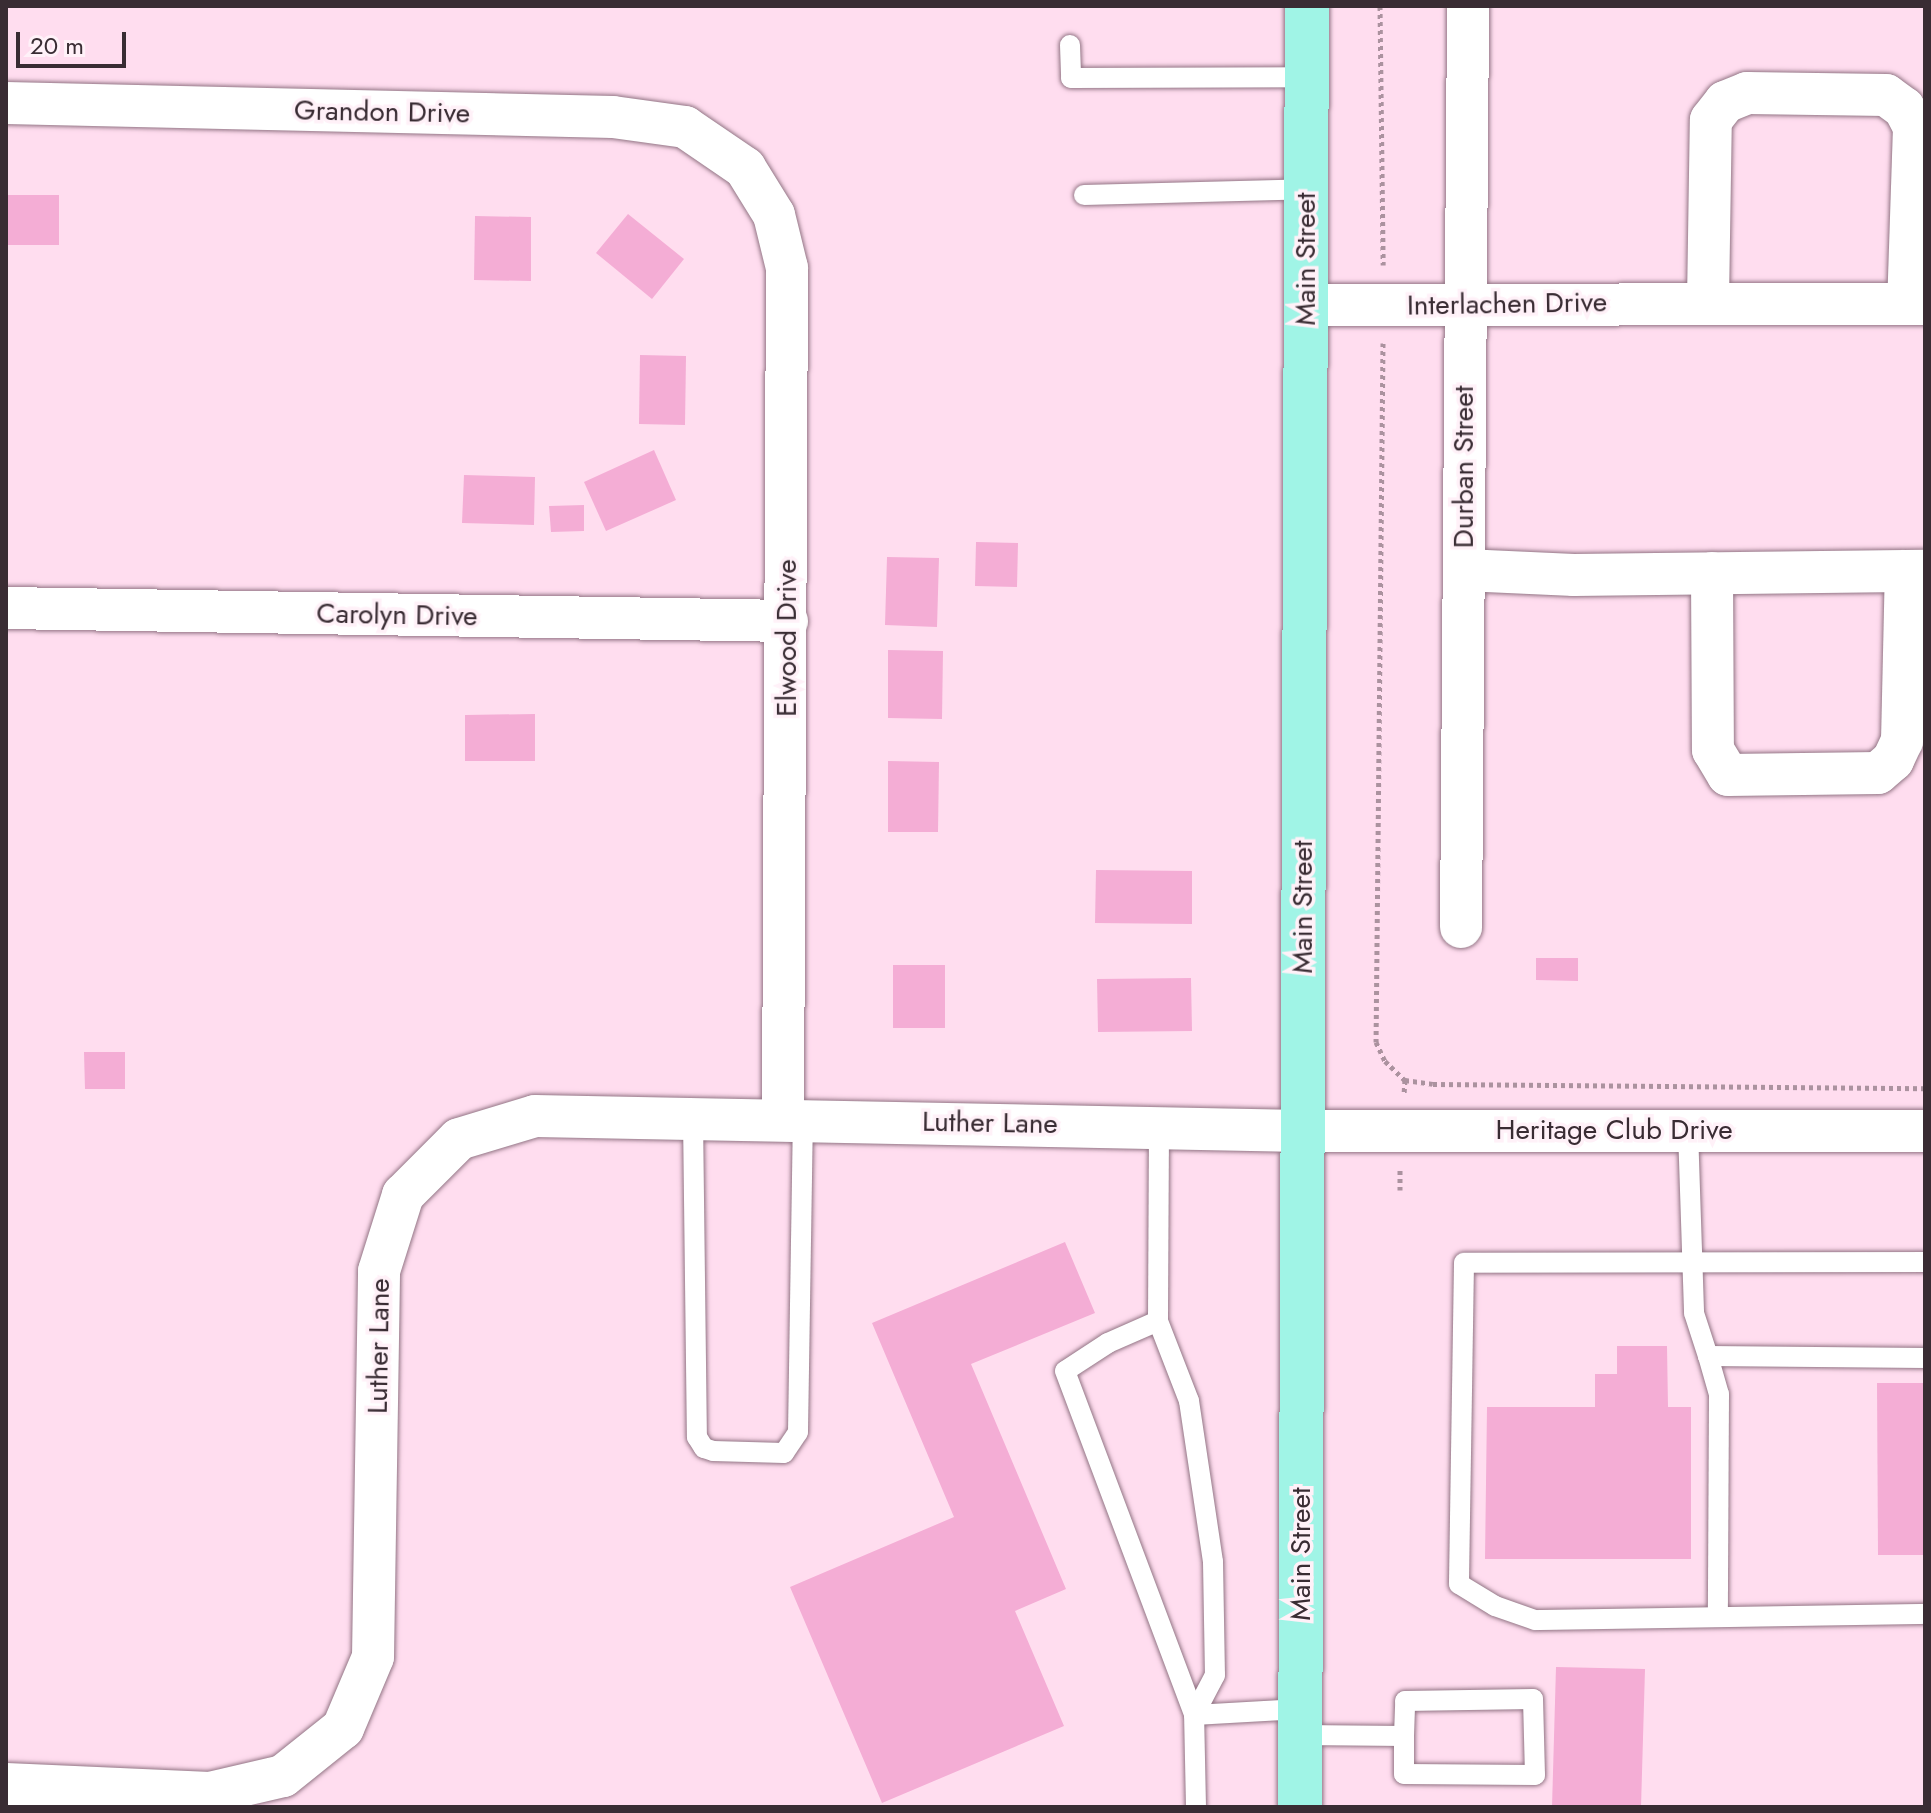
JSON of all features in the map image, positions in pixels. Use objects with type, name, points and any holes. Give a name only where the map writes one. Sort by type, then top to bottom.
[{"type":"main road","name":"Main Street","points":[[1300,1807],[1307,6]]},
{"type":"street","name":"Durban Street","points":[[1461,927],[1468,6]]},
{"type":"street","name":"Interlachen Drive","points":[[1306,305],[1708,301],[1916,304],[1914,127],[1904,108],[1886,95],[1747,93],[1725,102],[1711,120],[1708,301]]},
{"type":"street","name":"Grandon Drive","points":[[6,103],[613,117],[685,127],[745,168]]},
{"type":"street","name":"Elwood Drive","points":[[745,168],[774,215],[787,268],[787,621],[793,1118]]},
{"type":"street","points":[[1464,570],[1712,573],[1915,571],[1902,741],[1893,760],[1878,773],[1728,775],[1713,750],[1712,573]]},
{"type":"street","name":"Carolyn Drive","points":[[6,608],[787,621]]},
{"type":"street","name":"Luther Lane","points":[[6,1784],[210,1793],[283,1776],[343,1728],[373,1657],[379,1271],[403,1195],[459,1139],[535,1116],[793,1118],[1302,1131]]},
{"type":"street","name":"Heritage Club Drive","points":[[1302,1131],[1925,1131]]},
{"type":"lane","points":[[1070,45],[1071,78],[1307,77]]},
{"type":"lane","points":[[1084,195],[1307,189]]},
{"type":"lane","points":[[693,1117],[697,1437],[704,1448],[713,1451],[784,1453],[798,1432],[793,1118]]},
{"type":"lane","points":[[1159,1127],[1158,1321],[1189,1401],[1213,1562],[1215,1675],[1194,1715]]},
{"type":"lane","points":[[1688,1130],[1694,1313],[1719,1394],[1718,1616]]},
{"type":"lane","points":[[1925,1262],[1464,1263],[1459,1584],[1495,1606],[1535,1620],[1925,1614]]},
{"type":"lane","points":[[1158,1321],[1108,1343],[1065,1371],[1194,1715],[1196,1807]]},
{"type":"lane","points":[[1708,1356],[1925,1358]]},
{"type":"lane","points":[[1533,1699],[1535,1775],[1404,1774],[1404,1736],[1405,1701],[1533,1699]]},
{"type":"lane","points":[[1194,1715],[1300,1722],[1404,1736]]},
{"type":"path","points":[[1380,6],[1383,305],[1376,1042],[1385,1061],[1405,1080],[1433,1084],[1925,1088]]},
{"type":"path","points":[[1400,1190],[1405,1080]]},
{"type":"building","points":[[6,195],[59,195],[59,245],[6,245]]},
{"type":"building","points":[[628,214],[684,259],[652,299],[596,253]]},
{"type":"building","points":[[475,216],[531,217],[531,281],[474,280]]},
{"type":"building","points":[[640,355],[686,356],[685,425],[639,424]]},
{"type":"building","points":[[654,450],[676,500],[606,531],[584,482]]},
{"type":"building","points":[[464,475],[535,477],[534,525],[462,523]]},
{"type":"building","points":[[584,505],[584,531],[551,532],[549,506]]},
{"type":"building","points":[[976,542],[1018,543],[1017,587],[975,586]]},
{"type":"building","points":[[887,557],[939,558],[937,627],[885,625]]},
{"type":"building","points":[[888,650],[943,651],[942,719],[888,718]]},
{"type":"building","points":[[535,714],[535,761],[465,761],[465,715]]},
{"type":"building","points":[[888,761],[939,762],[938,832],[888,832]]},
{"type":"building","points":[[1096,870],[1192,871],[1192,924],[1095,923]]},
{"type":"building","points":[[1536,958],[1578,958],[1578,981],[1536,980]]},
{"type":"building","points":[[893,965],[945,965],[945,1028],[893,1028]]},
{"type":"building","points":[[1191,978],[1192,1031],[1098,1032],[1097,979]]},
{"type":"building","points":[[84,1052],[125,1052],[125,1089],[85,1089]]},
{"type":"building","points":[[1065,1242],[1095,1313],[971,1364],[1066,1589],[1015,1611],[1064,1726],[882,1803],[790,1587],[954,1517],[872,1323]]},
{"type":"building","points":[[1617,1346],[1667,1346],[1668,1407],[1691,1407],[1691,1559],[1485,1559],[1487,1407],[1595,1407],[1595,1374],[1617,1374]]},
{"type":"building","points":[[1877,1383],[1925,1383],[1925,1555],[1878,1555]]},
{"type":"building","points":[[1556,1667],[1645,1669],[1641,1807],[1552,1807]]}]
